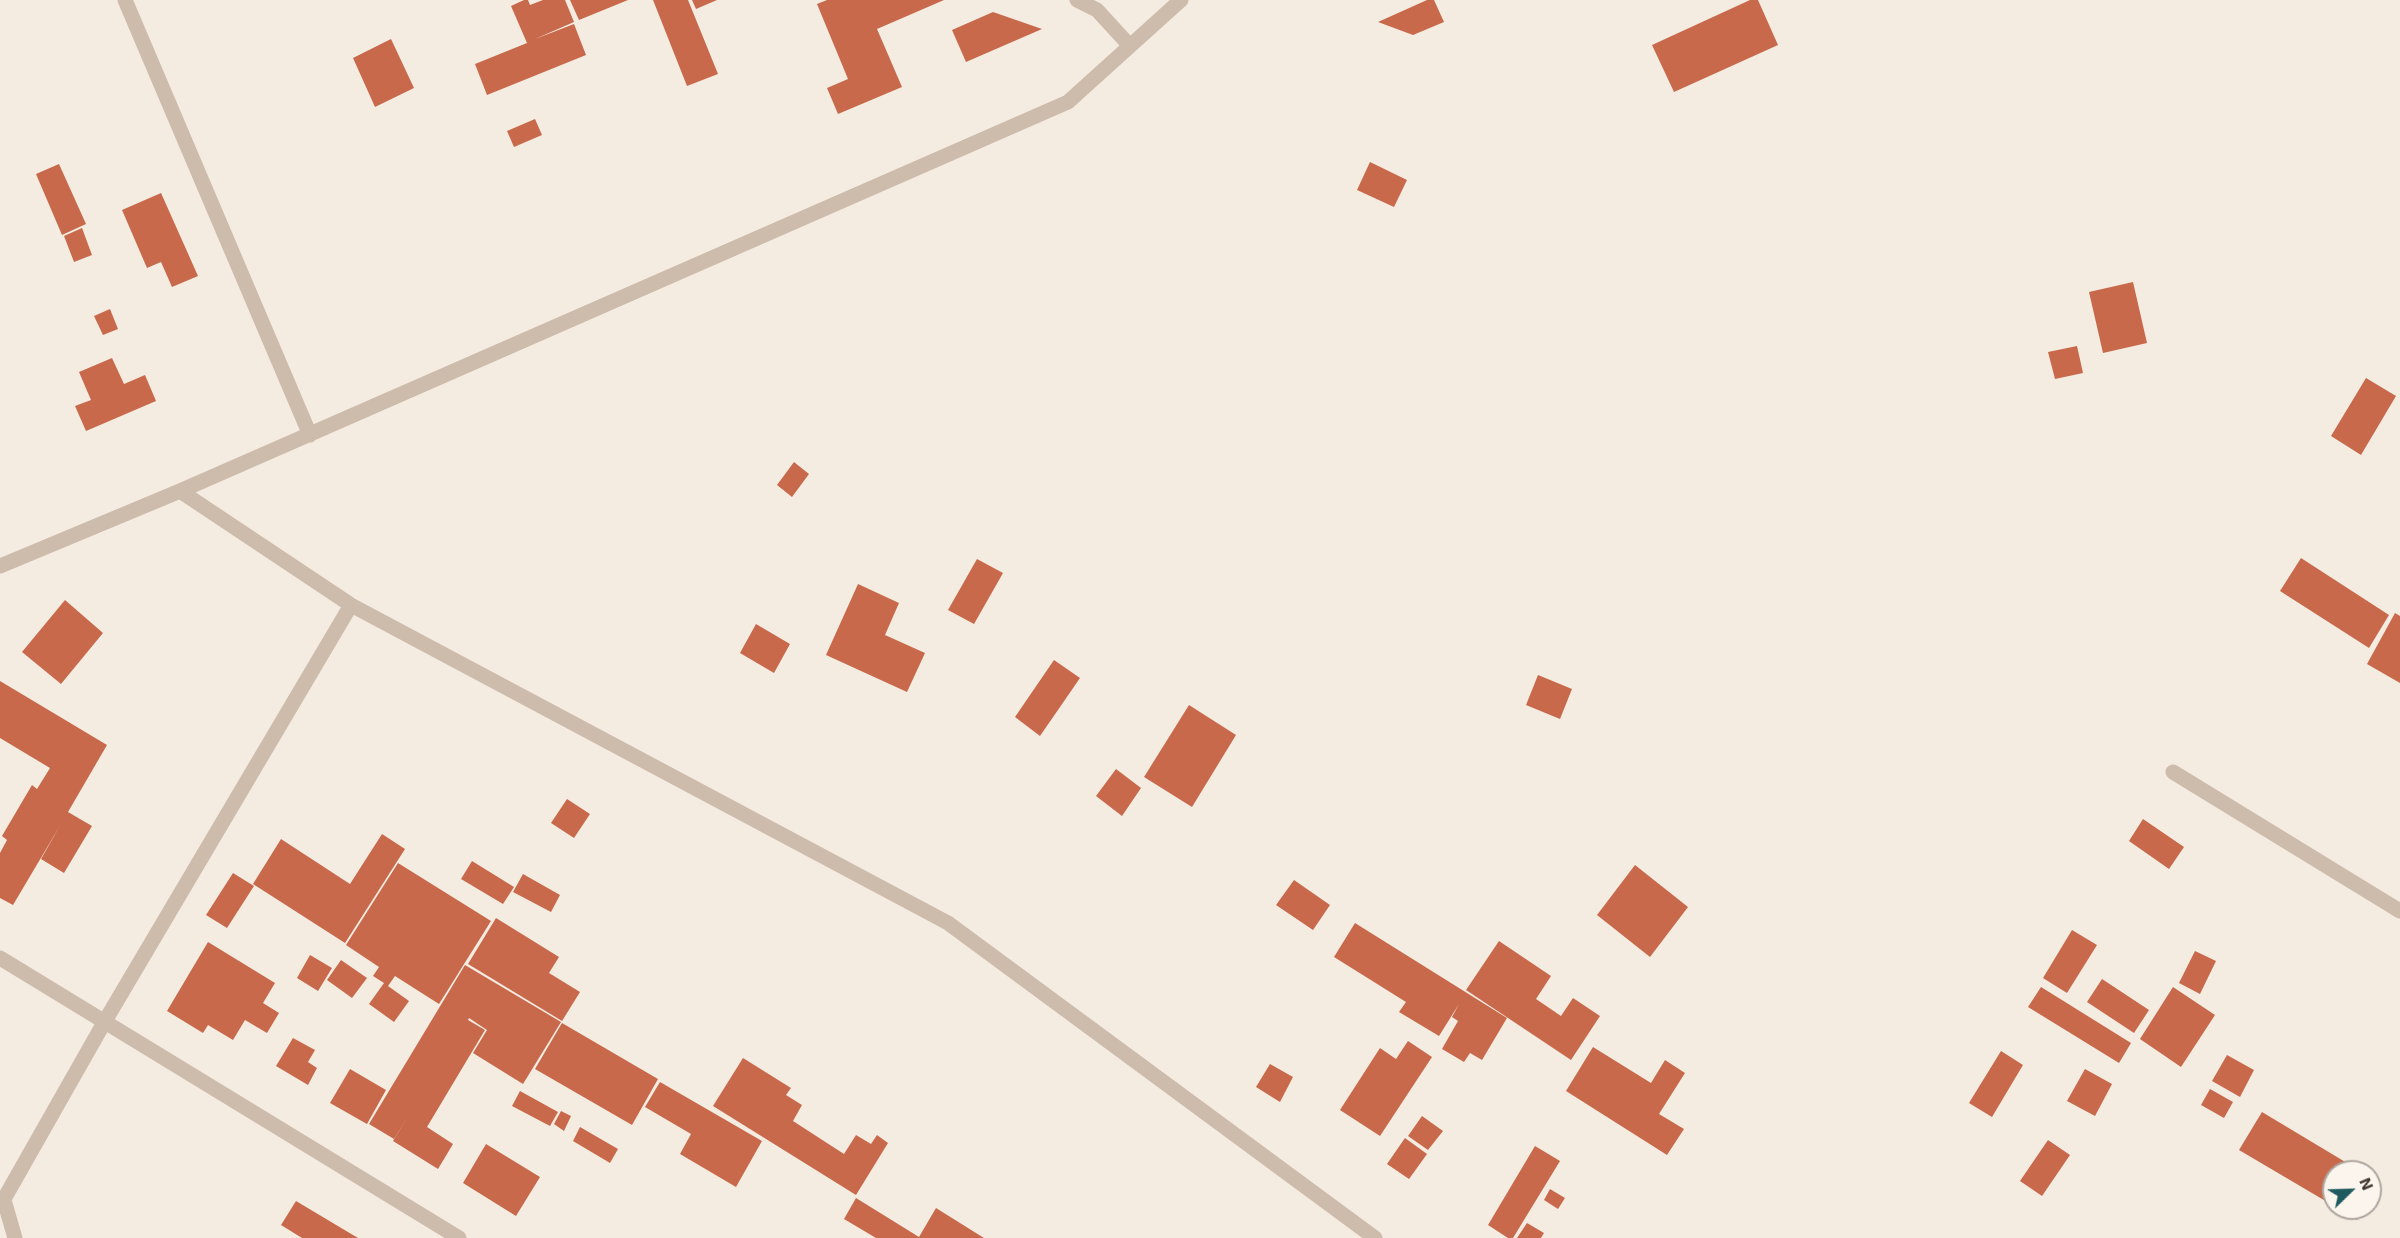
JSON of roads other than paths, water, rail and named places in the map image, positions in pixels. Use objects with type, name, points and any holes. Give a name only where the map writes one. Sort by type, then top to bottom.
[{"type":"street","points":[[125,0],[310,435]]},
{"type":"street","points":[[1077,0],[1097,10],[1130,46]]},
{"type":"street","points":[[0,566],[310,435],[1068,102],[1181,0]]},
{"type":"street","points":[[180,491],[351,605],[948,923],[1375,1238]]},
{"type":"street","points":[[15,1238],[2,1203],[105,1021],[351,605]]},
{"type":"street","points":[[2173,772],[2400,911]]},
{"type":"street","points":[[0,958],[459,1238]]}]
